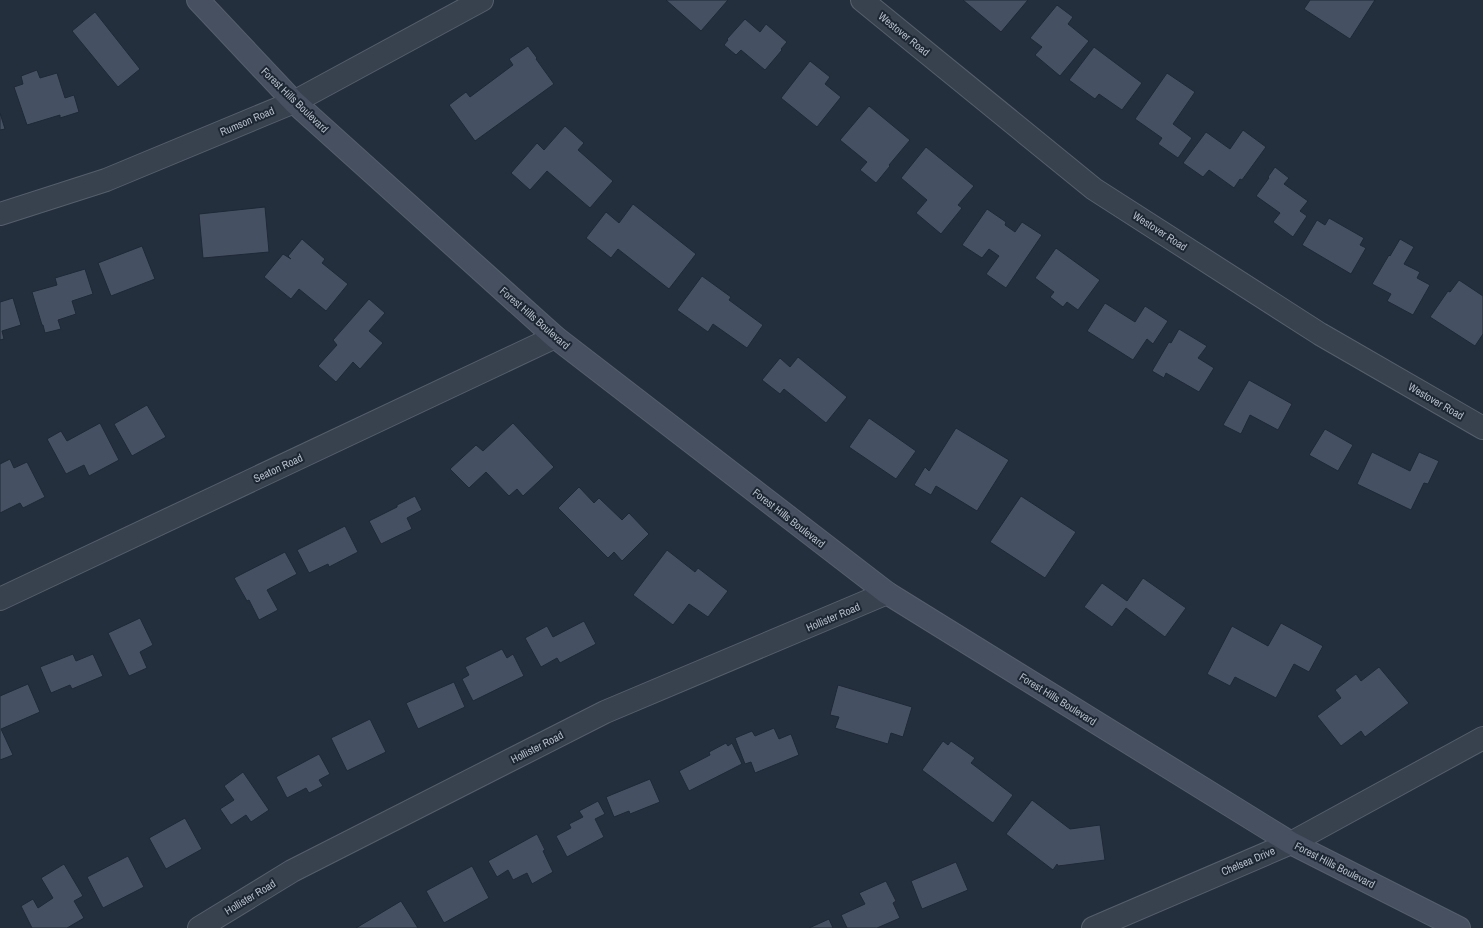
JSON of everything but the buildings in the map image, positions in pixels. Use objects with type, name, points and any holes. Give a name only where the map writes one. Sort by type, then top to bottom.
[{"type":"street","name":"Forest Hills Boulevard","points":[[198,0],[294,102],[556,338],[888,593],[1291,843],[1460,928]]},
{"type":"street","name":"Rumson Road","points":[[0,214],[106,180],[294,102],[482,0]]},
{"type":"street","name":"Westover Road","points":[[862,0],[1094,189],[1320,334],[1483,428]]},
{"type":"street","name":"Seaton Road","points":[[0,599],[556,338]]},
{"type":"street","name":"Hollister Road","points":[[199,928],[292,872],[605,712],[888,593]]},
{"type":"street","name":"Chelsea Drive","points":[[1093,928],[1291,843],[1483,738]]}]
